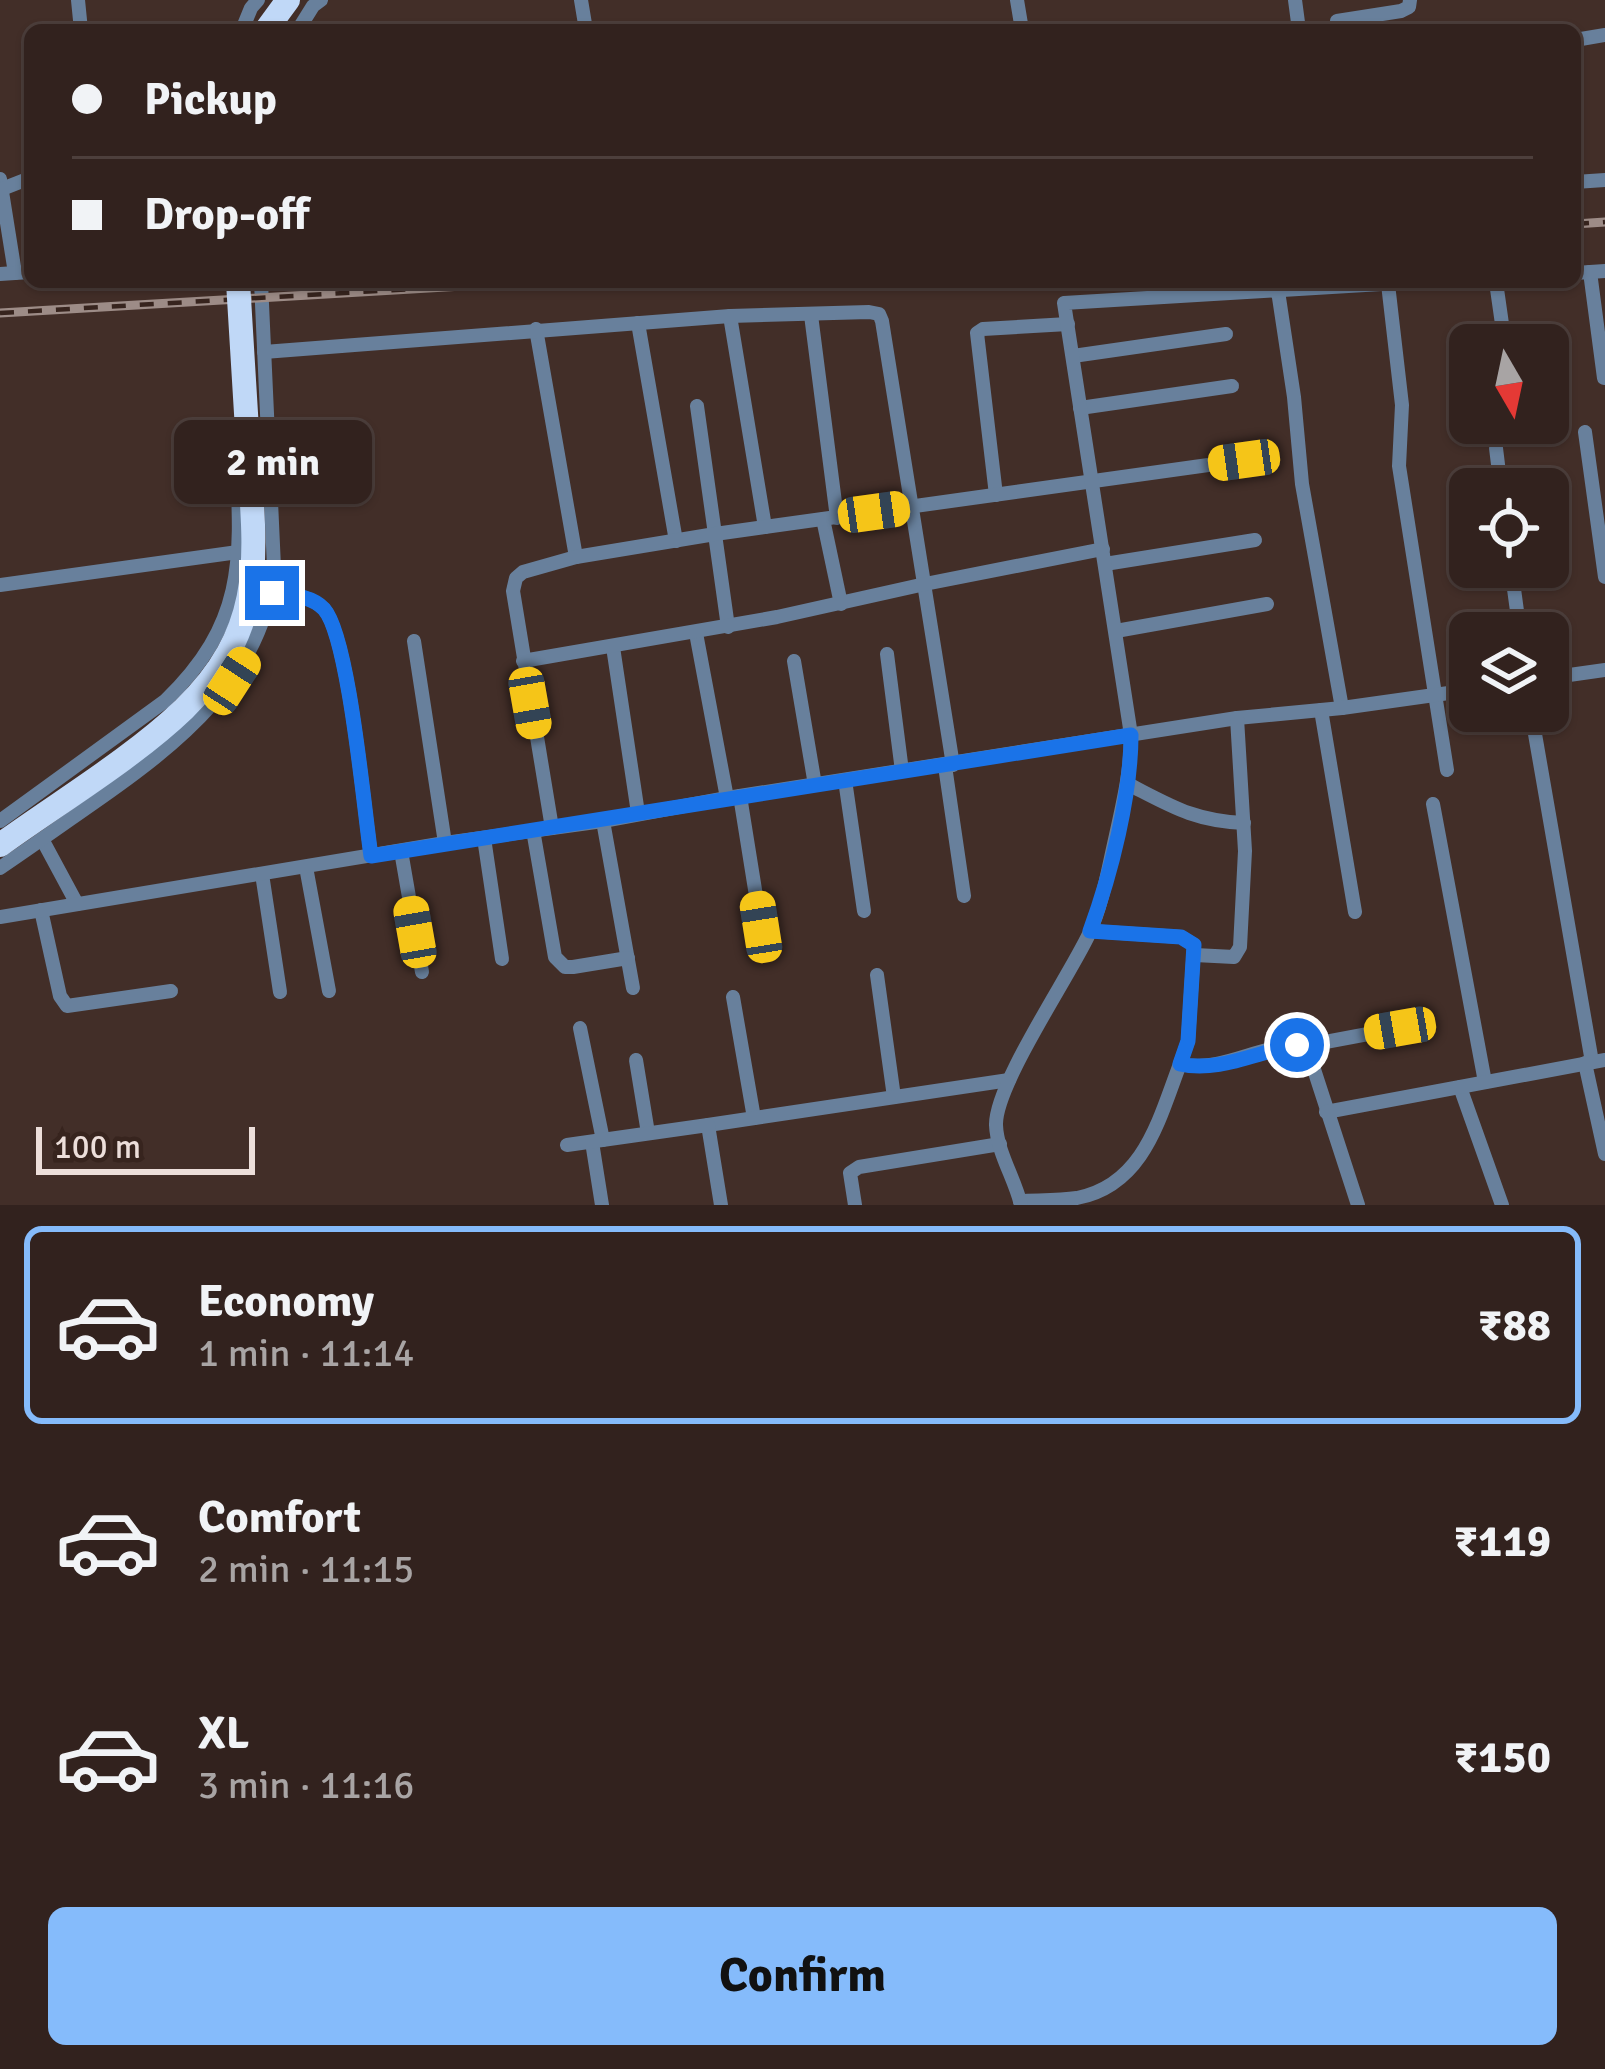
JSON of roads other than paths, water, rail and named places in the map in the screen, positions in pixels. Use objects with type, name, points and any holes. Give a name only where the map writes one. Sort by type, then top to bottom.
[{"type":"highway","points":[[0,845],[184,709],[211,679],[241,628],[255,568],[238,288]]},
{"type":"street","points":[[302,24],[321,0]]},
{"type":"street","points":[[1337,21],[1401,11],[1411,0]]},
{"type":"street","points":[[0,179],[15,273]]},
{"type":"street","points":[[1590,272],[1604,377]]},
{"type":"street","points":[[0,820],[165,701],[212,647],[222,627],[238,552],[228,288]]},
{"type":"street","points":[[0,868],[118,786],[202,716],[232,681],[262,627],[272,593],[273,537],[261,288]]},
{"type":"street","points":[[1090,931],[1181,937],[1194,945],[1188,1041],[1153,1136],[1125,1176],[1075,1198],[1020,1203],[1000,1144],[997,1113],[1090,931],[1128,784],[1131,735],[1064,303],[1325,288]]},
{"type":"street","points":[[1388,288],[1403,423],[1399,466],[1447,770]]},
{"type":"street","points":[[1497,288],[1502,324]]},
{"type":"street","points":[[1278,291],[1302,484],[1342,708]]},
{"type":"street","points":[[264,352],[730,316],[869,312],[881,318],[925,584],[964,896]]},
{"type":"street","points":[[811,315],[841,604]]},
{"type":"street","points":[[730,316],[765,527]]},
{"type":"street","points":[[638,323],[676,541]]},
{"type":"street","points":[[996,495],[976,333],[1068,324]]},
{"type":"street","points":[[536,329],[577,557]]},
{"type":"street","points":[[1073,356],[1226,334]]},
{"type":"street","points":[[1080,408],[1232,386]]},
{"type":"street","points":[[697,406],[728,627]]},
{"type":"street","points":[[1585,433],[1605,577]]},
{"type":"street","points":[[1496,448],[1499,468]]},
{"type":"street","points":[[552,828],[512,591],[516,578],[534,567],[715,534],[1244,460]]},
{"type":"street","points":[[523,661],[728,627],[925,584],[1104,556],[1255,540]]},
{"type":"street","points":[[0,585],[238,552]]},
{"type":"street","points":[[272,593],[314,601],[333,621],[344,662],[371,856]]},
{"type":"street","points":[[1116,631],[1267,604]]},
{"type":"street","points":[[696,633],[761,927]]},
{"type":"street","points":[[414,641],[445,843]]},
{"type":"street","points":[[613,647],[638,813]]},
{"type":"street","points":[[887,654],[902,771]]},
{"type":"street","points":[[794,661],[815,785]]},
{"type":"street","points":[[1569,675],[1605,670]]},
{"type":"street","points":[[0,917],[1238,718],[1449,693]]},
{"type":"street","points":[[1322,710],[1355,912]]},
{"type":"street","points":[[1195,955],[1239,953],[1245,862],[1238,718]]},
{"type":"street","points":[[1535,732],[1594,1062],[1605,1154]]},
{"type":"street","points":[[845,780],[864,911]]},
{"type":"street","points":[[1128,784],[1195,817],[1244,823]]},
{"type":"street","points":[[1433,804],[1485,1082]]},
{"type":"street","points":[[603,821],[633,988]]},
{"type":"street","points":[[533,830],[555,957],[565,967],[628,958]]},
{"type":"street","points":[[484,838],[502,959]]},
{"type":"street","points":[[42,839],[77,904]]},
{"type":"street","points":[[401,851],[422,972]]},
{"type":"street","points":[[306,868],[329,991]]},
{"type":"street","points":[[262,874],[280,992]]},
{"type":"street","points":[[40,910],[60,996],[67,1006],[171,991]]},
{"type":"street","points":[[877,975],[894,1097]]},
{"type":"street","points":[[733,997],[754,1118]]},
{"type":"street","points":[[580,1028],[602,1205]]},
{"type":"street","points":[[1180,1064],[1215,1065],[1285,1047],[1400,1028]]},
{"type":"street","points":[[1304,1046],[1358,1205]]},
{"type":"street","points":[[635,1060],[648,1133]]},
{"type":"street","points":[[1327,1112],[1594,1062]]},
{"type":"street","points":[[567,1145],[1010,1080]]},
{"type":"street","points":[[1460,1087],[1502,1205]]},
{"type":"street","points":[[707,1125],[721,1205]]},
{"type":"street","points":[[855,1205],[850,1180],[854,1170],[1000,1144]]},
{"type":"railway","points":[[1581,224],[1605,222]]},
{"type":"railway","points":[[0,313],[429,288]]}]
